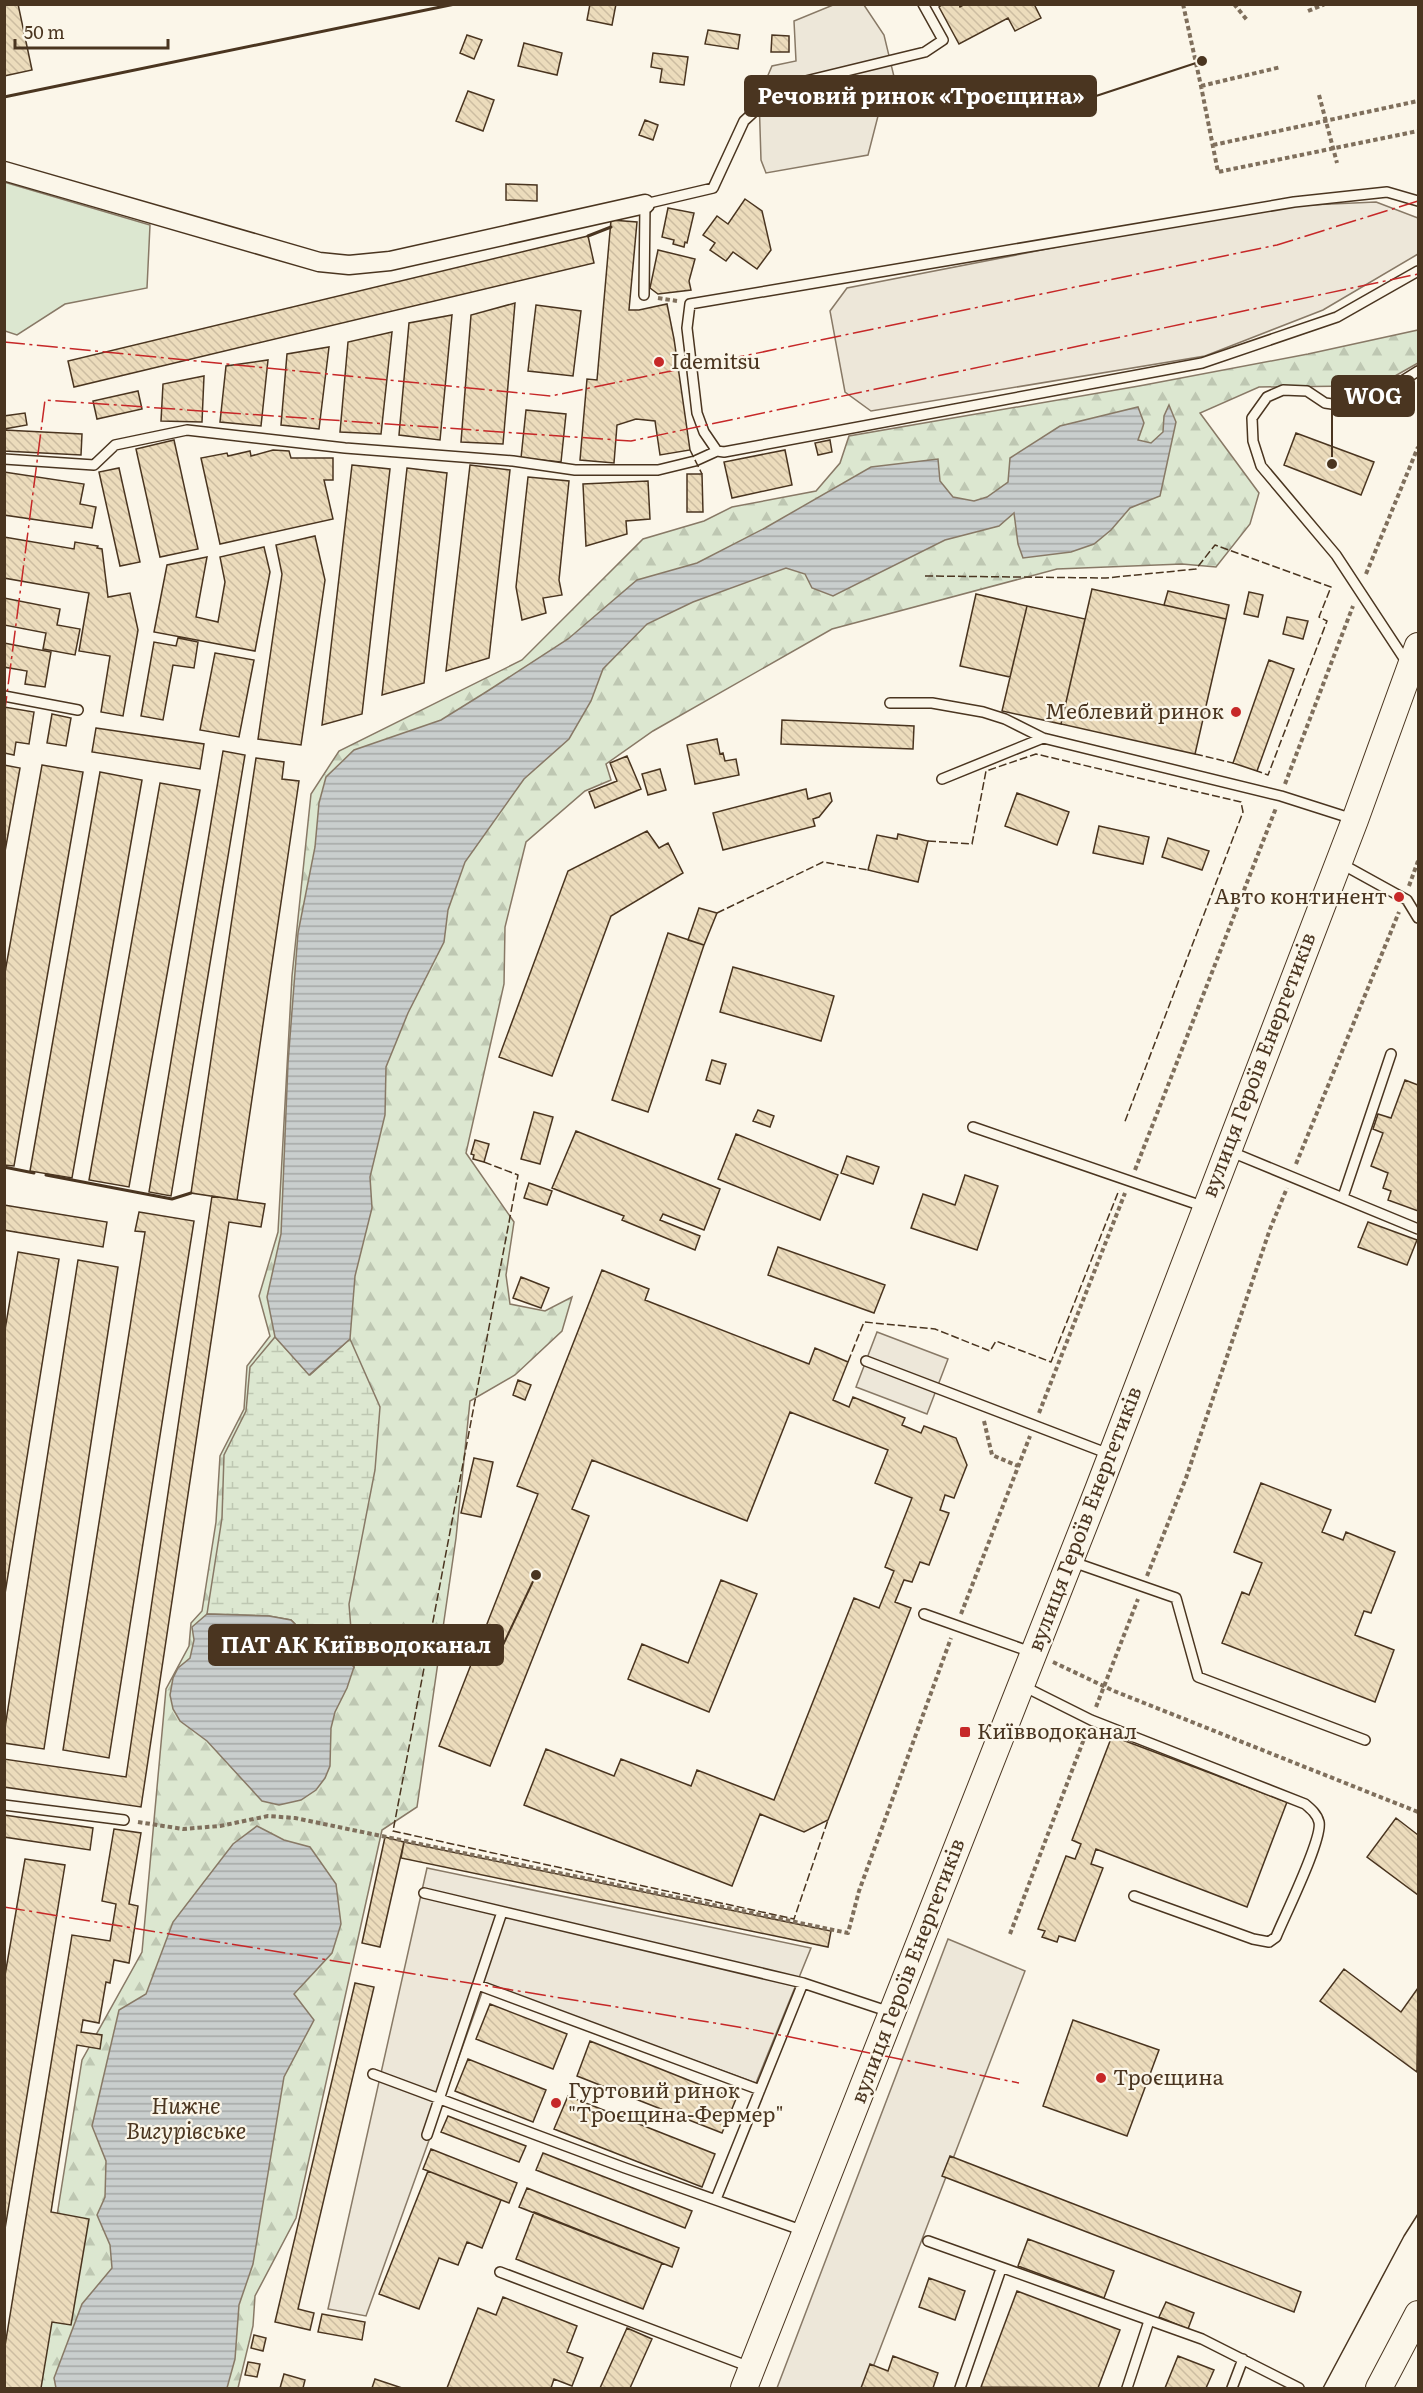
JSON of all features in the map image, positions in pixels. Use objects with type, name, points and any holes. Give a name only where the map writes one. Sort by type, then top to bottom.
[{"type":"street","points":[[4,171],[319,262],[349,265],[390,261],[645,204]]},
{"type":"street","name":"вулиця Героїв Енергетиків","points":[[748,2378],[1070,1561],[1337,861],[1355,820],[1414,657]]},
{"type":"street","points":[[1379,2388],[1419,2314]]},
{"type":"lane","points":[[644,295],[645,204],[713,188],[744,121],[781,87],[925,52],[943,40],[923,4]]},
{"type":"lane","points":[[717,451],[704,432],[697,413],[687,328],[690,304],[1294,202],[1386,192],[1419,201]]},
{"type":"lane","points":[[4,459],[94,465],[115,445],[187,430],[345,448],[513,461],[575,470],[658,470],[695,461],[717,451],[724,452],[1202,363],[1337,317],[1419,271]]},
{"type":"lane","points":[[1414,657],[1336,555],[1261,465],[1253,441],[1252,418],[1267,397],[1283,390],[1307,391],[1325,403],[1346,406],[1372,400],[1419,371]]},
{"type":"lane","points":[[4,696],[78,710]]},
{"type":"lane","points":[[890,703],[932,703],[983,712],[1005,718],[1043,738],[1281,796],[1355,820]]},
{"type":"lane","points":[[942,779],[1043,738]]},
{"type":"lane","points":[[1337,861],[1404,898],[1419,918]]},
{"type":"lane","points":[[1343,1197],[1391,1054]]},
{"type":"lane","points":[[973,1127],[1205,1207]]},
{"type":"lane","points":[[1227,1150],[1419,1229]]},
{"type":"lane","points":[[866,1360],[1111,1455]]},
{"type":"lane","points":[[1070,1561],[1176,1598],[1198,1677],[1365,1740]]},
{"type":"lane","points":[[924,1614],[1033,1653]]},
{"type":"lane","points":[[1021,1685],[1091,1720],[1305,1804],[1313,1811],[1319,1823],[1316,1844],[1276,1937],[1269,1942],[1253,1939],[1134,1896]]},
{"type":"lane","points":[[4,1805],[124,1820]]},
{"type":"lane","points":[[424,1893],[803,1983],[892,2013]]},
{"type":"lane","points":[[427,2135],[502,1912]]},
{"type":"lane","points":[[716,2199],[803,1983]]},
{"type":"lane","points":[[478,1984],[760,2090]]},
{"type":"lane","points":[[373,2074],[806,2231]]},
{"type":"lane","points":[[928,2241],[1202,2339],[1299,2388]]},
{"type":"lane","points":[[960,2388],[1001,2269]]},
{"type":"lane","points":[[500,2272],[748,2378]]},
{"type":"lane","points":[[1127,2388],[1149,2321]]},
{"type":"lane","points":[[1232,2388],[1243,2359]]},
{"type":"path","points":[[1183,4],[1218,172],[1419,131]]},
{"type":"path","points":[[1234,4],[1247,20]]},
{"type":"path","points":[[1308,11],[1325,4]]},
{"type":"path","points":[[1342,4],[1351,4]]},
{"type":"path","points":[[1201,86],[1281,67]]},
{"type":"path","points":[[1319,95],[1337,163]]},
{"type":"path","points":[[1212,145],[1419,101]]},
{"type":"path","points":[[644,295],[690,304]]},
{"type":"path","points":[[1010,1934],[1186,1478],[1270,1229],[1419,861]]},
{"type":"path","points":[[981,1405],[992,1455],[1018,1466]]},
{"type":"path","points":[[1033,1653],[1104,1686],[1419,1812]]},
{"type":"path","points":[[124,1820],[183,1829],[220,1826],[268,1816],[295,1818],[848,1933]]},
{"type":"green space","points":[[4,182],[150,225],[147,288],[65,304],[17,335],[5,331]]},
{"type":"green space","points":[[1418,330],[1418,363],[1395,376],[1353,386],[1259,387],[1200,413],[1259,493],[1250,524],[1216,567],[1182,564],[1057,569],[832,629],[653,731],[606,764],[611,780],[585,791],[526,842],[505,927],[504,984],[466,1153],[514,1222],[506,1275],[510,1304],[545,1311],[572,1297],[562,1331],[515,1375],[470,1401],[456,1538],[417,1807],[382,1830],[296,2218],[255,2296],[253,2326],[238,2388],[35,2388],[46,2284],[82,2060],[142,1952],[166,1689],[189,1646],[191,1623],[202,1611],[216,1522],[220,1456],[244,1409],[247,1366],[270,1336],[259,1296],[278,1232],[292,976],[311,794],[339,751],[522,660],[643,539],[704,521],[732,507],[816,491],[840,463],[849,436],[1139,386],[1308,354]]},
{"type":"green space","points":[[275,1337],[310,1375],[350,1339],[380,1407],[375,1470],[349,1604],[354,1667],[327,1645],[304,1633],[291,1620],[269,1616],[207,1614],[222,1518],[224,1455],[246,1411],[250,1367]]},
{"type":"shaded area","points":[[833,5],[864,5],[884,35],[897,89],[878,116],[868,155],[766,173],[761,160],[759,96],[772,66],[796,61],[794,21]]},
{"type":"shaded area","points":[[1376,202],[1418,218],[1418,254],[1323,310],[1205,356],[871,411],[845,392],[830,311],[847,288],[1262,207]]},
{"type":"shaded area","points":[[877,1332],[948,1359],[927,1414],[856,1387]]},
{"type":"shaded area","points":[[427,1868],[811,1948],[756,2083],[485,1984],[366,2316],[328,2309]]},
{"type":"shaded area","points":[[948,1939],[1025,1971],[865,2388],[777,2388]]},
{"type":"water","points":[[1169,405],[1176,422],[1160,496],[1130,508],[1111,530],[1094,544],[1071,552],[1023,558],[1018,544],[1014,513],[999,526],[945,540],[833,596],[812,588],[805,574],[786,568],[693,602],[647,624],[603,669],[591,701],[569,739],[524,779],[465,862],[448,910],[444,942],[408,1013],[386,1067],[385,1115],[370,1177],[372,1208],[355,1276],[350,1339],[309,1375],[275,1337],[267,1297],[281,1234],[288,1063],[298,933],[315,847],[319,803],[326,777],[354,750],[441,720],[486,692],[568,639],[637,580],[697,563],[765,528],[871,467],[938,459],[940,481],[953,497],[974,501],[987,497],[1008,482],[1010,458],[1060,426],[1138,407],[1144,423],[1138,440],[1151,443],[1163,432],[1164,416]]},
{"type":"water","points":[[207,1614],[269,1616],[291,1620],[304,1633],[341,1654],[354,1667],[335,1712],[331,1728],[330,1766],[316,1790],[301,1800],[279,1805],[262,1801],[207,1741],[180,1721],[173,1709],[170,1695],[173,1678],[178,1668],[190,1658],[194,1640],[192,1627]]},
{"type":"water","name":"Нижнє Вигурівське","points":[[257,1826],[284,1840],[310,1847],[336,1884],[341,1924],[332,1953],[294,1994],[314,2020],[284,2077],[253,2264],[239,2305],[235,2359],[227,2388],[56,2388],[54,2378],[82,2304],[112,2268],[110,2245],[97,2215],[105,2197],[106,2161],[92,2126],[119,2010],[146,1994],[173,1922],[233,1844]]},
{"type":"building","points":[[4,4],[18,4],[32,70],[4,76]]},
{"type":"building","points":[[590,4],[616,4],[612,25],[587,20]]},
{"type":"building","points":[[943,4],[959,4],[960,7],[965,4],[1034,4],[1041,18],[1015,31],[1008,18],[959,44],[939,7]]},
{"type":"building","points":[[708,30],[740,35],[738,49],[705,44]]},
{"type":"building","points":[[467,35],[482,40],[474,59],[460,53]]},
{"type":"building","points":[[772,35],[789,36],[789,52],[771,52]]},
{"type":"building","points":[[524,43],[562,53],[557,75],[518,66]]},
{"type":"building","points":[[653,53],[688,57],[684,85],[660,82],[662,69],[651,67]]},
{"type":"building","points":[[468,91],[494,100],[483,131],[456,121]]},
{"type":"building","points":[[645,120],[658,125],[653,140],[639,135]]},
{"type":"building","points":[[506,184],[537,185],[537,201],[506,200]]},
{"type":"building","points":[[745,199],[762,211],[771,250],[757,269],[733,252],[726,261],[710,250],[715,243],[703,235],[717,216],[728,224]]},
{"type":"building","points":[[668,208],[694,213],[684,247],[673,244],[674,240],[662,237]]},
{"type":"building","points":[[611,220],[637,222],[629,310],[667,304],[690,450],[660,455],[655,421],[636,419],[617,425],[614,463],[580,460],[587,379],[597,380]]},
{"type":"building","points":[[588,236],[594,263],[74,387],[68,361]]},
{"type":"building","points":[[658,250],[695,259],[689,281],[691,290],[658,294],[650,288]]},
{"type":"building","points":[[515,303],[503,444],[461,442],[471,315]]},
{"type":"building","points":[[536,305],[581,311],[573,376],[528,371]]},
{"type":"building","points":[[452,315],[440,440],[399,435],[409,323]]},
{"type":"building","points":[[392,332],[381,434],[340,432],[348,342]]},
{"type":"building","points":[[329,347],[319,429],[281,425],[287,354]]},
{"type":"building","points":[[268,360],[261,426],[220,422],[226,366]]},
{"type":"building","points":[[204,376],[202,422],[161,421],[163,384]]},
{"type":"building","points":[[138,391],[142,409],[97,419],[93,401]]},
{"type":"building","points":[[526,410],[566,414],[561,462],[521,458]]},
{"type":"building","points":[[25,413],[27,425],[4,429],[4,416]]},
{"type":"building","points":[[4,430],[82,434],[81,455],[4,451]]},
{"type":"building","points":[[1296,433],[1374,462],[1361,495],[1284,465]]},
{"type":"building","points":[[174,440],[198,549],[160,557],[136,449]]},
{"type":"building","points":[[830,440],[832,452],[818,455],[815,443]]},
{"type":"building","points":[[273,450],[289,451],[291,458],[333,458],[333,480],[324,480],[333,519],[220,544],[201,458],[227,453],[228,456],[250,451],[251,456]]},
{"type":"building","points":[[785,450],[792,485],[732,498],[724,462]]},
{"type":"building","points":[[352,465],[390,469],[362,714],[322,725]]},
{"type":"building","points":[[470,465],[510,470],[489,658],[446,671]]},
{"type":"building","points":[[119,468],[140,562],[120,566],[99,472]]},
{"type":"building","points":[[407,468],[447,473],[424,683],[382,695]]},
{"type":"building","points":[[4,472],[84,484],[80,504],[96,507],[92,528],[4,515]]},
{"type":"building","points":[[687,474],[702,474],[703,512],[687,512]]},
{"type":"building","points":[[528,477],[569,481],[559,580],[562,595],[543,598],[546,613],[522,620],[516,587]]},
{"type":"building","points":[[648,481],[650,519],[626,521],[627,534],[586,546],[583,484]]},
{"type":"building","points":[[315,536],[325,580],[301,745],[258,739],[282,574],[276,545]]},
{"type":"building","points":[[4,537],[74,549],[75,542],[98,546],[97,548],[102,549],[108,597],[130,593],[138,630],[123,716],[101,712],[110,656],[79,651],[89,593],[4,578]]},
{"type":"building","points":[[264,547],[270,572],[255,651],[154,632],[167,565],[207,557],[196,617],[218,622],[225,582],[220,557]]},
{"type":"building","points":[[1092,589],[1226,619],[1195,754],[1061,724]]},
{"type":"building","points":[[1168,591],[1229,605],[1226,619],[1164,605]]},
{"type":"building","points":[[1249,592],[1263,595],[1258,617],[1244,614]]},
{"type":"building","points":[[976,594],[1027,606],[1010,677],[960,666]]},
{"type":"building","points":[[4,598],[60,609],[57,625],[80,629],[75,655],[43,649],[46,633],[4,625]]},
{"type":"building","points":[[1027,606],[1085,619],[1061,724],[1002,711]]},
{"type":"building","points":[[1287,617],[1308,621],[1303,639],[1283,634]]},
{"type":"building","points":[[178,638],[198,642],[194,668],[173,665],[163,720],[141,716],[154,642],[176,646]]},
{"type":"building","points":[[4,643],[51,652],[45,687],[25,684],[27,671],[4,667]]},
{"type":"building","points":[[215,653],[254,660],[239,737],[200,730]]},
{"type":"building","points":[[1269,660],[1294,669],[1257,771],[1233,763]]},
{"type":"building","points":[[4,707],[34,712],[29,744],[16,742],[14,755],[4,753]]},
{"type":"building","points":[[52,714],[71,718],[66,746],[47,743]]},
{"type":"building","points":[[782,720],[914,726],[913,749],[781,744]]},
{"type":"building","points":[[96,728],[204,744],[200,769],[92,752]]},
{"type":"building","points":[[717,739],[720,754],[723,753],[725,761],[736,759],[739,775],[695,784],[687,745]]},
{"type":"building","points":[[223,751],[245,755],[171,1196],[149,1192]]},
{"type":"building","points":[[627,756],[641,789],[595,808],[589,792],[617,781],[610,763]]},
{"type":"building","points":[[256,758],[284,762],[282,779],[299,781],[237,1200],[191,1193]]},
{"type":"building","points":[[4,765],[20,768],[4,857]]},
{"type":"building","points":[[42,765],[83,772],[14,1166],[4,1165],[4,978]]},
{"type":"building","points":[[660,769],[666,790],[648,795],[642,774]]},
{"type":"building","points":[[100,772],[142,780],[72,1178],[30,1171]]},
{"type":"building","points":[[160,783],[200,790],[129,1187],[89,1180]]},
{"type":"building","points":[[806,789],[808,799],[830,793],[832,801],[819,817],[813,819],[815,826],[723,850],[713,813]]},
{"type":"building","points":[[1017,793],[1069,812],[1057,845],[1005,826]]},
{"type":"building","points":[[1099,826],[1149,837],[1143,864],[1093,853]]},
{"type":"building","points":[[647,831],[659,848],[668,843],[683,873],[611,916],[552,1076],[499,1057],[568,871]]},
{"type":"building","points":[[898,834],[928,841],[918,882],[868,870],[877,835],[897,839]]},
{"type":"building","points":[[1168,838],[1209,851],[1202,870],[1162,857]]},
{"type":"building","points":[[699,908],[717,913],[704,945],[688,940]]},
{"type":"building","points":[[668,933],[704,945],[648,1112],[612,1100]]},
{"type":"building","points":[[733,967],[834,996],[821,1041],[720,1012]]},
{"type":"building","points":[[712,1060],[726,1064],[720,1084],[706,1080]]},
{"type":"building","points":[[1405,1080],[1418,1085],[1418,1211],[1388,1200],[1391,1191],[1383,1188],[1388,1173],[1371,1166],[1383,1133],[1373,1129],[1378,1114],[1391,1118]]},
{"type":"building","points":[[758,1110],[774,1116],[770,1127],[753,1121]]},
{"type":"building","points":[[534,1112],[553,1117],[540,1164],[521,1159]]},
{"type":"building","points":[[576,1131],[720,1189],[704,1230],[663,1214],[660,1220],[700,1236],[695,1250],[622,1220],[624,1216],[552,1188]]},
{"type":"building","points":[[736,1134],[838,1175],[820,1220],[718,1179]]},
{"type":"building","points":[[475,1140],[489,1144],[484,1162],[473,1159],[474,1155],[471,1154]]},
{"type":"building","points":[[847,1156],[879,1167],[873,1184],[841,1173]]},
{"type":"building","points":[[965,1175],[998,1186],[977,1250],[911,1228],[923,1194],[955,1205]]},
{"type":"building","points":[[529,1183],[552,1191],[547,1205],[524,1198]]},
{"type":"building","points":[[212,1196],[265,1204],[261,1227],[229,1222],[141,1807],[4,1787],[4,1759],[126,1777]]},
{"type":"building","points":[[4,1205],[107,1222],[103,1247],[4,1230]]},
{"type":"building","points":[[139,1212],[194,1221],[109,1758],[63,1750],[145,1232],[135,1231]]},
{"type":"building","points":[[1368,1222],[1417,1240],[1407,1265],[1358,1247]]},
{"type":"building","points":[[778,1247],[885,1285],[874,1313],[768,1275]]},
{"type":"building","points":[[18,1252],[59,1259],[4,1600],[4,1336]]},
{"type":"building","points":[[78,1260],[118,1267],[44,1749],[4,1743],[4,1734]]},
{"type":"building","points":[[602,1270],[649,1289],[645,1300],[809,1364],[815,1348],[848,1362],[833,1400],[849,1407],[853,1397],[905,1418],[902,1425],[921,1433],[924,1426],[956,1438],[967,1465],[954,1498],[945,1495],[940,1510],[949,1513],[929,1565],[920,1562],[912,1582],[904,1580],[895,1602],[911,1608],[828,1820],[804,1832],[760,1814],[732,1886],[524,1805],[546,1749],[614,1776],[621,1759],[691,1786],[697,1770],[774,1800],[854,1598],[879,1608],[894,1571],[885,1567],[912,1498],[875,1483],[888,1450],[790,1412],[747,1521],[592,1460],[572,1509],[589,1516],[490,1766],[439,1746],[538,1494],[517,1486]]},
{"type":"building","points":[[521,1277],[549,1288],[541,1308],[513,1298]]},
{"type":"building","points":[[518,1380],[531,1385],[525,1400],[513,1395]]},
{"type":"building","points":[[474,1458],[493,1462],[481,1517],[461,1513]]},
{"type":"building","points":[[1261,1483],[1331,1510],[1322,1532],[1343,1540],[1346,1532],[1395,1552],[1371,1613],[1364,1611],[1355,1635],[1394,1650],[1375,1702],[1222,1643],[1242,1592],[1249,1595],[1262,1563],[1234,1552]]},
{"type":"building","points":[[721,1580],[757,1594],[709,1712],[628,1679],[642,1644],[688,1663]]},
{"type":"building","points":[[1112,1736],[1287,1802],[1247,1907],[1096,1849],[1091,1864],[1103,1868],[1075,1941],[1059,1936],[1057,1942],[1042,1937],[1045,1931],[1038,1929],[1066,1856],[1075,1859],[1081,1844],[1072,1840]]},
{"type":"building","points":[[4,1815],[93,1828],[90,1850],[4,1837]]},
{"type":"building","points":[[1396,1818],[1418,1835],[1418,1895],[1367,1857]]},
{"type":"building","points":[[114,1829],[141,1833],[129,1904],[138,1906],[129,1963],[114,1960],[110,1983],[106,1982],[99,2023],[83,2020],[81,2032],[102,2035],[100,2049],[77,2045],[51,2212],[89,2219],[71,2325],[52,2322],[41,2388],[4,2388],[4,2352],[72,1935],[110,1941],[116,1904],[102,1901]]},
{"type":"building","points":[[385,1837],[404,1842],[380,1947],[362,1943]]},
{"type":"building","points":[[404,1842],[831,1931],[828,1947],[401,1858]]},
{"type":"building","points":[[25,1859],[65,1865],[4,2235],[4,1981]]},
{"type":"building","points":[[1344,1969],[1401,2012],[1418,1988],[1417,2072],[1320,2001]]},
{"type":"building","points":[[355,1983],[374,1987],[298,2309],[314,2313],[310,2330],[275,2322]]},
{"type":"building","points":[[490,2004],[567,2034],[553,2069],[476,2039]]},
{"type":"building","name":"Троєщина","points":[[1073,2020],[1159,2050],[1127,2136],[1043,2106]]},
{"type":"building","points":[[590,2041],[736,2099],[722,2133],[577,2076]]},
{"type":"building","points":[[468,2059],[546,2090],[533,2122],[455,2091]]},
{"type":"building","points":[[568,2096],[715,2154],[702,2187],[554,2129]]},
{"type":"building","points":[[448,2116],[526,2146],[519,2162],[441,2132]]},
{"type":"building","points":[[431,2149],[517,2183],[509,2203],[423,2169]]},
{"type":"building","points":[[543,2153],[692,2211],[685,2228],[536,2170]]},
{"type":"building","points":[[950,2156],[1301,2292],[1294,2312],[942,2176]]},
{"type":"building","points":[[428,2171],[501,2200],[482,2248],[467,2242],[458,2265],[439,2258],[419,2309],[379,2294]]},
{"type":"building","points":[[527,2188],[679,2248],[672,2267],[519,2207]]},
{"type":"building","points":[[534,2212],[662,2263],[643,2309],[516,2259]]},
{"type":"building","points":[[1028,2239],[1114,2271],[1104,2298],[1018,2266]]},
{"type":"building","points":[[929,2278],[965,2291],[955,2320],[919,2307]]},
{"type":"building","points":[[1017,2291],[1120,2330],[1098,2388],[981,2387]]},
{"type":"building","points":[[503,2297],[577,2326],[567,2352],[583,2358],[572,2386],[554,2379],[551,2388],[447,2388],[478,2308],[496,2315]]},
{"type":"building","points":[[1166,2302],[1194,2313],[1188,2329],[1159,2317]]},
{"type":"building","points":[[322,2314],[365,2322],[362,2340],[318,2332]]},
{"type":"building","points":[[627,2328],[652,2339],[630,2388],[600,2388]]},
{"type":"building","points":[[254,2335],[266,2338],[263,2351],[251,2348]]},
{"type":"building","points":[[893,2356],[938,2373],[933,2388],[861,2388],[870,2364],[888,2371]]},
{"type":"building","points":[[1178,2356],[1214,2370],[1206,2388],[1165,2388]]},
{"type":"building","points":[[248,2362],[260,2364],[257,2377],[245,2375]]},
{"type":"building","points":[[284,2374],[305,2380],[303,2388],[280,2388]]},
{"type":"building","points":[[375,2379],[402,2388],[372,2388]]},
{"type":"tram line","points":[[1323,2388],[1418,2214]]},
{"type":"fence","points":[[690,450],[702,474]]},
{"type":"fence","points":[[925,576],[1106,578],[1196,569],[1215,545],[1331,587],[1319,617],[1327,621],[1268,775],[1257,771]]},
{"type":"fence","points":[[928,841],[972,844],[986,771],[1036,754],[1241,802],[1243,812],[1124,1124]]},
{"type":"fence","points":[[1195,754],[1233,763]]},
{"type":"fence","points":[[717,913],[823,862],[868,870]]},
{"type":"fence","points":[[484,1162],[518,1175],[393,1831],[794,1919],[828,1820]]},
{"type":"fence","points":[[848,1362],[864,1322],[935,1329],[990,1351],[996,1341],[1051,1362],[1119,1190]]},
{"type":"wall","points":[[4,97],[455,4]]},
{"type":"wall","points":[[588,236],[611,227]]},
{"type":"wall","points":[[4,1167],[34,1173]]},
{"type":"wall","points":[[46,1175],[172,1199],[191,1193]]},
{"type":"power","points":[[4,342],[551,396],[1277,245],[1418,201]]},
{"type":"power","points":[[4,717],[45,400],[631,441],[1418,274]]},
{"type":"power","points":[[4,1907],[745,2028],[1019,2083]]},
{"type":"place","name":"Речовий ринок «Троєщина»","points":[[1202,61]]},
{"type":"place","name":"Idemitsu","points":[[659,362]]},
{"type":"place","name":"WOG","points":[[1332,464]]},
{"type":"place","name":"Меблевий ринок","points":[[1236,712]]},
{"type":"place","name":"Авто континент","points":[[1399,897]]},
{"type":"place","name":"ПАТ АК Київводоканал","points":[[536,1575]]},
{"type":"place","name":"Київводоканал","points":[[965,1732]]},
{"type":"place","name":"Троєщина","points":[[1101,2078]]},
{"type":"place","name":"Гуртовий ринок \"Троєщина-Фермер\"","points":[[556,2103]]}]
